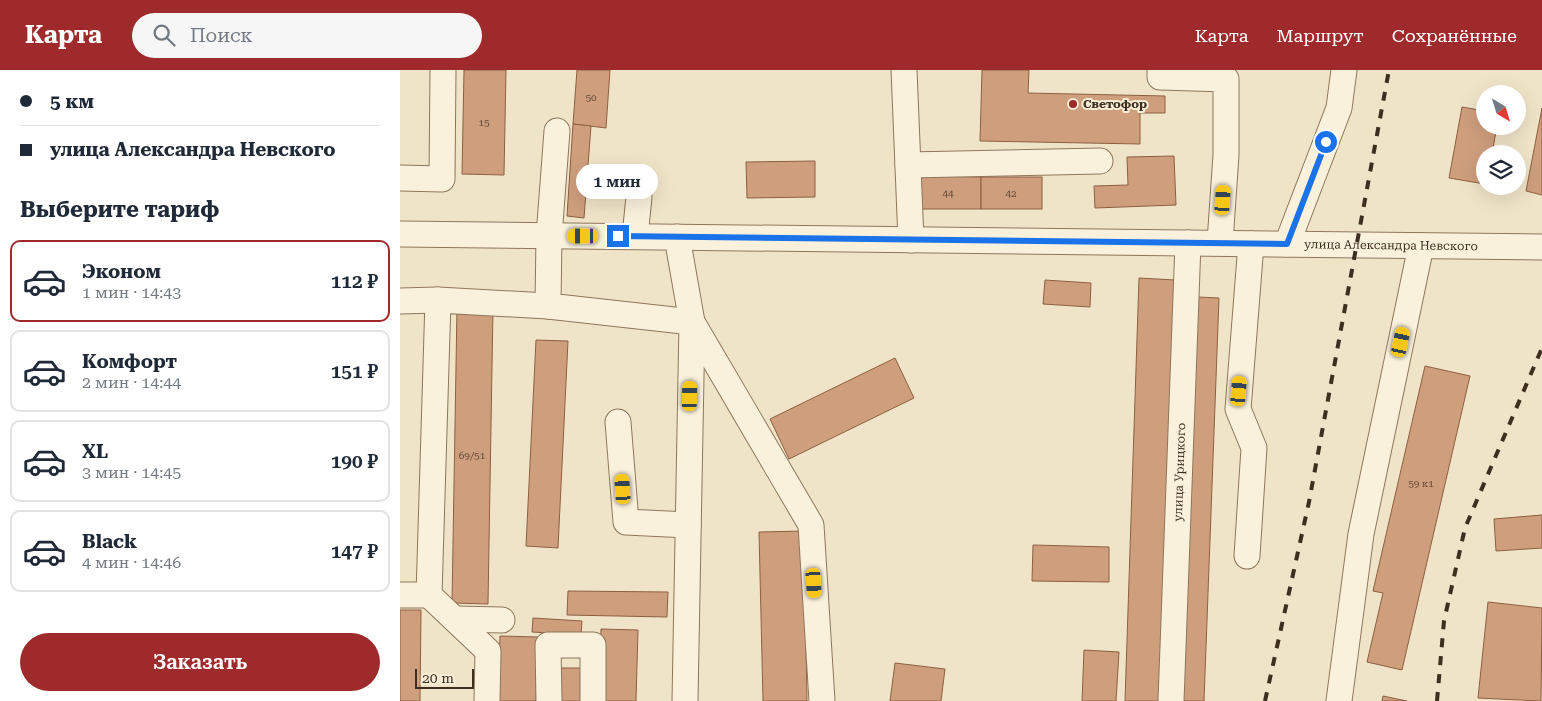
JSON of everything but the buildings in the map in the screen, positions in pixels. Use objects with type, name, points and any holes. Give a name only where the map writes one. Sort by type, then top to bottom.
[{"type":"street","points":[[400,178],[442,179],[443,70]]},
{"type":"street","points":[[904,70],[911,240]]},
{"type":"street","points":[[1160,70],[1160,77],[1226,79],[1226,155],[1220,242]]},
{"type":"street","points":[[1287,244],[1339,108],[1344,70]]},
{"type":"street","points":[[548,306],[549,236],[557,131]]},
{"type":"street","points":[[908,165],[1100,161]]},
{"type":"street","points":[[635,236],[639,197]]},
{"type":"street","name":"улица Александра Невского","points":[[400,234],[1542,247]]},
{"type":"street","points":[[677,237],[692,322],[685,701]]},
{"type":"street","name":"улица Урицкого","points":[[1171,701],[1188,243]]},
{"type":"street","points":[[1247,556],[1254,448],[1238,409],[1251,244]]},
{"type":"street","points":[[1339,701],[1361,534],[1421,246]]},
{"type":"street","points":[[429,595],[438,300]]},
{"type":"street","points":[[400,301],[438,300],[548,306],[692,322]]},
{"type":"street","points":[[692,322],[811,525],[822,701]]},
{"type":"street","points":[[618,422],[626,522],[688,525]]},
{"type":"street","points":[[400,595],[429,595],[488,651],[487,701]]},
{"type":"street","points":[[455,619],[502,620]]},
{"type":"street","points":[[549,701],[548,645],[593,646],[593,701]]},
{"type":"railway","points":[[1265,701],[1309,502],[1389,70]]},
{"type":"railway","points":[[1437,701],[1444,621],[1465,528],[1542,348]]},
{"type":"place","name":"Светофор","points":[[1073,104]]},
{"type":"route","points":[[618,236],[1287,244],[1326,142]]}]
